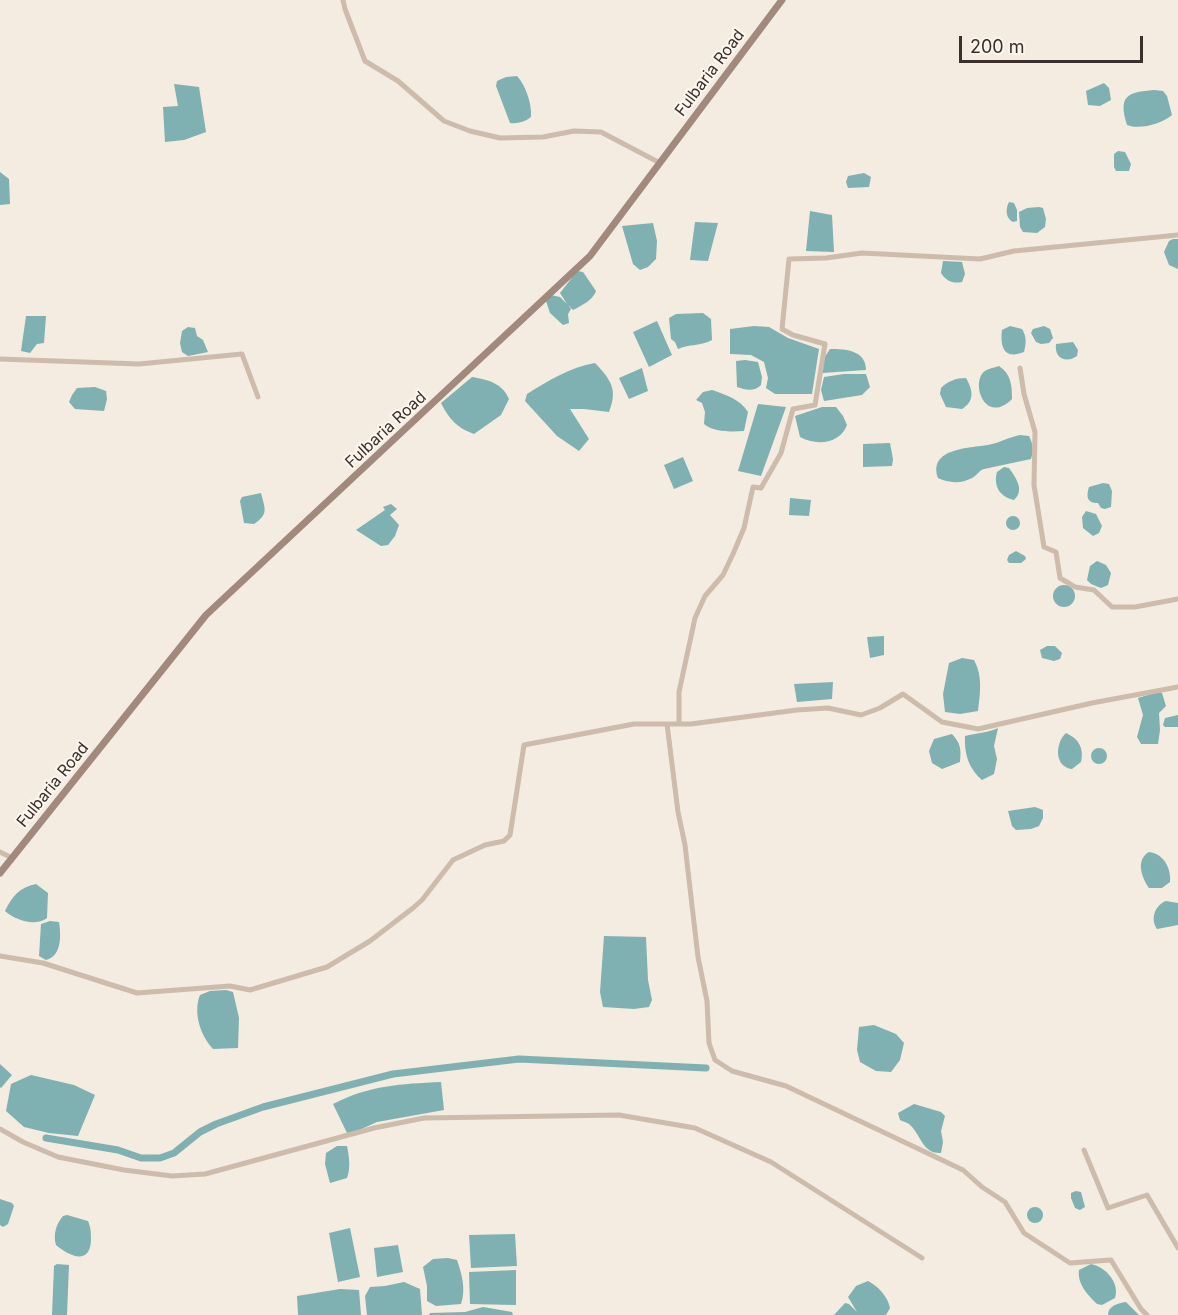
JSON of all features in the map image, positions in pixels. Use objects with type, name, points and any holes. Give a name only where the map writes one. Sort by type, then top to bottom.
[{"type":"main road","name":"Fulbaria Road","points":[[0,873],[206,615],[590,256],[782,0]]},
{"type":"street","points":[[344,0],[345,9],[365,61],[398,81],[444,121],[470,131],[500,138],[543,137],[574,131],[601,132],[660,163]]},
{"type":"street","points":[[679,724],[679,692],[695,618],[705,596],[723,575],[733,554],[744,528],[753,487],[761,488],[781,453],[793,409],[815,405],[825,344],[792,335],[782,329],[789,259],[826,258],[862,253],[980,259],[1014,251],[1178,235]]},
{"type":"street","points":[[0,359],[139,364],[242,354],[258,397]]},
{"type":"street","points":[[1020,368],[1024,394],[1035,432],[1034,485],[1044,547],[1056,552],[1060,578],[1075,587],[1094,590],[1112,607],[1135,608],[1178,599]]},
{"type":"street","points":[[0,956],[43,963],[137,993],[230,986],[250,990],[327,967],[370,940],[413,908],[453,860],[485,845],[504,841],[510,835],[524,745],[634,724],[724,721],[797,710],[828,708],[861,715],[880,708],[903,694],[942,722],[978,729],[1092,703],[1178,687]]},
{"type":"street","points":[[667,724],[706,1001],[709,1043],[714,1060],[732,1071],[786,1086],[963,1170],[982,1187],[1005,1202],[1023,1233],[1070,1263],[1110,1260],[1141,1310],[1147,1315]]},
{"type":"street","points":[[0,852],[12,858]]},
{"type":"street","points":[[0,1129],[58,1157],[124,1170],[172,1176],[205,1174],[374,1128],[424,1118],[619,1115],[695,1128],[771,1162],[922,1258]]},
{"type":"street","points":[[1084,1150],[1108,1208],[1147,1195],[1178,1248]]},
{"type":"water","points":[[517,76],[528,95],[531,117],[521,122],[510,123],[496,86],[497,81]]},
{"type":"water","points":[[1104,83],[1109,88],[1111,100],[1100,106],[1088,105],[1086,91]]},
{"type":"water","points":[[174,84],[199,87],[206,132],[184,140],[165,142],[163,107],[178,106]]},
{"type":"water","points":[[1163,91],[1167,96],[1172,115],[1150,125],[1138,127],[1127,125],[1124,102],[1127,97],[1137,92]]},
{"type":"water","points":[[1118,151],[1125,152],[1131,164],[1129,171],[1116,171],[1114,154]]},
{"type":"water","points":[[0,172],[9,179],[10,204],[0,205]]},
{"type":"water","points":[[864,173],[871,177],[869,187],[848,188],[846,182],[848,176]]},
{"type":"water","points":[[1009,202],[1014,203],[1017,210],[1017,221],[1011,221],[1008,216]]},
{"type":"water","points":[[1027,208],[1043,208],[1046,219],[1045,227],[1037,233],[1023,232],[1020,227],[1019,212]]},
{"type":"water","points":[[810,211],[832,215],[834,252],[806,251]]},
{"type":"water","points":[[695,222],[718,223],[708,261],[690,260]]},
{"type":"water","points":[[653,223],[657,241],[656,259],[648,267],[640,270],[633,264],[622,226]]},
{"type":"water","points":[[1178,239],[1178,269],[1169,265],[1164,252],[1169,241]]},
{"type":"water","points":[[943,261],[962,262],[965,274],[962,282],[956,283],[943,276],[941,273]]},
{"type":"water","points":[[577,271],[583,272],[596,291],[590,300],[573,310],[568,305],[571,309],[568,314],[569,323],[563,325],[550,313],[546,301],[551,295],[560,297],[567,304],[560,293]]},
{"type":"water","points":[[703,313],[711,319],[712,340],[678,349],[671,339],[669,318],[676,314]]},
{"type":"water","points":[[26,316],[46,316],[44,343],[37,344],[30,353],[21,351]]},
{"type":"water","points":[[657,321],[672,355],[649,367],[633,332]]},
{"type":"water","points":[[1010,326],[1022,329],[1024,332],[1026,341],[1024,352],[1012,354],[1003,347],[1002,330]]},
{"type":"water","points":[[1044,326],[1050,329],[1053,338],[1049,343],[1041,344],[1036,342],[1031,333],[1033,329]]},
{"type":"water","points":[[188,327],[195,328],[197,336],[203,340],[208,352],[188,356],[182,352],[180,343],[182,331]]},
{"type":"water","points":[[769,327],[788,338],[819,349],[812,394],[775,394],[766,388],[768,378],[764,362],[751,355],[730,354],[730,329]]},
{"type":"water","points":[[1073,342],[1078,350],[1077,356],[1065,359],[1059,356],[1056,344]]},
{"type":"water","points":[[830,349],[854,352],[862,358],[866,370],[822,373],[824,358]]},
{"type":"water","points":[[736,361],[758,362],[762,377],[761,385],[756,389],[747,390],[737,387]]},
{"type":"water","points":[[595,363],[609,380],[613,391],[612,404],[609,412],[570,409],[589,439],[579,451],[557,436],[525,401],[527,394],[551,380],[568,371]]},
{"type":"water","points":[[999,366],[1010,380],[1012,399],[1003,406],[995,408],[984,401],[979,380],[985,371]]},
{"type":"water","points":[[642,368],[648,391],[629,399],[619,378]]},
{"type":"water","points":[[866,374],[870,387],[862,395],[824,401],[821,390],[824,377]]},
{"type":"water","points":[[472,377],[494,383],[503,389],[509,399],[501,415],[474,434],[454,422],[441,403]]},
{"type":"water","points":[[966,378],[972,395],[969,402],[962,409],[946,407],[940,394],[941,388],[952,380]]},
{"type":"water","points":[[95,387],[106,391],[104,411],[75,409],[69,402],[77,388]]},
{"type":"water","points":[[712,390],[732,398],[745,408],[748,412],[744,431],[717,430],[704,424],[705,412],[702,403],[696,400],[703,392]]},
{"type":"water","points":[[758,404],[786,407],[761,476],[738,471]]},
{"type":"water","points":[[822,407],[836,407],[847,425],[844,431],[827,442],[813,442],[800,437],[795,416]]},
{"type":"water","points":[[1020,435],[1029,436],[1033,450],[1031,459],[984,469],[974,477],[959,482],[938,478],[939,461],[945,455],[953,451],[992,444]]},
{"type":"water","points":[[890,443],[892,466],[863,467],[863,444]]},
{"type":"water","points":[[683,457],[693,481],[674,489],[664,465]]},
{"type":"water","points":[[1004,467],[1009,468],[1018,484],[1019,492],[1014,500],[1001,494],[997,486],[997,472]]},
{"type":"water","points":[[1103,483],[1109,484],[1112,491],[1111,507],[1105,509],[1101,508],[1098,503],[1090,501],[1088,496],[1089,487]]},
{"type":"water","points":[[261,493],[264,514],[254,524],[244,523],[240,501],[242,497]]},
{"type":"water","points":[[790,498],[811,500],[809,516],[789,515]]},
{"type":"water","points":[[391,504],[397,509],[390,515],[399,525],[388,545],[381,546],[356,530],[385,510],[383,507]]},
{"type":"water","points":[[1086,511],[1096,514],[1102,526],[1099,533],[1093,536],[1083,528],[1082,517]]},
{"type":"water","points":[[1013,516],[1018,518],[1020,523],[1018,528],[1013,530],[1008,528],[1006,523],[1008,518]]},
{"type":"water","points":[[1016,551],[1026,559],[1021,563],[1009,563],[1007,560],[1009,555]]},
{"type":"water","points":[[1097,561],[1106,565],[1111,573],[1108,585],[1101,588],[1087,580],[1090,566]]},
{"type":"water","points":[[1064,585],[1072,588],[1075,596],[1072,604],[1064,607],[1056,604],[1053,596],[1056,588]]},
{"type":"water","points":[[884,636],[884,655],[870,658],[867,637]]},
{"type":"water","points":[[1047,646],[1055,646],[1062,653],[1060,659],[1054,661],[1042,658],[1040,650]]},
{"type":"water","points":[[962,658],[974,660],[979,672],[978,711],[960,714],[945,712],[943,694],[949,663]]},
{"type":"water","points":[[833,682],[832,699],[797,702],[794,684]]},
{"type":"water","points":[[1162,693],[1166,706],[1159,713],[1158,744],[1141,744],[1137,737],[1143,715],[1138,698]]},
{"type":"water","points":[[1178,715],[1178,727],[1163,725],[1165,718]]},
{"type":"water","points":[[998,728],[994,746],[997,759],[994,774],[982,780],[968,761],[965,736]]},
{"type":"water","points":[[1066,733],[1077,741],[1082,752],[1081,762],[1072,769],[1062,764],[1058,754],[1062,737]]},
{"type":"water","points":[[952,734],[960,747],[960,762],[942,769],[932,763],[929,751],[934,739]]},
{"type":"water","points":[[1099,748],[1107,756],[1099,764],[1091,756]]},
{"type":"water","points":[[1035,807],[1043,810],[1043,818],[1039,826],[1016,830],[1012,826],[1008,811]]},
{"type":"water","points":[[1149,852],[1159,856],[1168,867],[1170,882],[1162,888],[1149,888],[1142,874],[1142,860]]},
{"type":"water","points":[[36,884],[48,893],[47,918],[37,922],[25,921],[5,911],[17,893],[25,887]]},
{"type":"water","points":[[1166,901],[1178,903],[1178,925],[1157,929],[1154,921],[1155,913]]},
{"type":"water","points":[[50,921],[59,922],[60,939],[58,950],[46,960],[39,956],[41,924]]},
{"type":"water","points":[[604,936],[646,937],[648,980],[652,1000],[649,1007],[634,1009],[603,1007],[600,992]]},
{"type":"water","points":[[210,991],[233,992],[239,1018],[238,1048],[213,1049],[201,1030],[198,1002],[200,995]]},
{"type":"water","points":[[874,1025],[896,1034],[904,1043],[900,1060],[891,1072],[876,1071],[860,1062],[857,1050],[859,1027]]},
{"type":"water","points":[[0,1064],[12,1075],[1,1088],[0,1087]]},
{"type":"water","points":[[31,1075],[74,1085],[95,1095],[78,1136],[49,1133],[24,1127],[6,1111],[11,1084]]},
{"type":"water","points":[[441,1082],[444,1110],[377,1122],[357,1131],[347,1133],[333,1104],[373,1089]]},
{"type":"water","points":[[914,1104],[941,1112],[945,1116],[941,1131],[943,1142],[941,1153],[926,1147],[913,1128],[900,1120],[898,1113]]},
{"type":"water","points":[[337,1146],[347,1146],[348,1174],[347,1178],[330,1183],[325,1164],[326,1153]]},
{"type":"water","points":[[1081,1192],[1085,1207],[1080,1210],[1075,1208],[1071,1198],[1071,1193]]},
{"type":"water","points":[[0,1199],[14,1206],[8,1224],[3,1227],[0,1225]]},
{"type":"water","points":[[1032,1207],[1038,1207],[1043,1215],[1041,1221],[1032,1223],[1027,1218],[1027,1212]]},
{"type":"water","points":[[63,1216],[88,1221],[91,1235],[90,1248],[83,1256],[67,1253],[56,1245],[57,1226]]},
{"type":"water","points":[[350,1228],[360,1277],[338,1282],[329,1233]]},
{"type":"water","points":[[515,1234],[517,1266],[471,1268],[469,1235]]},
{"type":"water","points":[[398,1245],[403,1272],[377,1277],[374,1248]]},
{"type":"water","points":[[433,1259],[457,1260],[463,1282],[461,1304],[436,1306],[427,1301],[423,1267]]},
{"type":"water","points":[[1091,1264],[1102,1268],[1114,1281],[1115,1298],[1102,1305],[1097,1304],[1090,1297],[1080,1280],[1079,1270]]},
{"type":"water","points":[[69,1265],[67,1315],[52,1315],[54,1266]]},
{"type":"water","points":[[516,1270],[516,1305],[470,1304],[469,1272]]},
{"type":"water","points":[[868,1281],[885,1296],[890,1308],[886,1315],[834,1315],[845,1303],[857,1312],[848,1297],[856,1286]]},
{"type":"water","points":[[404,1282],[420,1289],[422,1315],[367,1315],[365,1296],[370,1287]]},
{"type":"water","points":[[340,1289],[359,1290],[361,1315],[298,1315],[297,1296]]},
{"type":"water","points":[[1126,1302],[1139,1315],[1108,1315],[1112,1307]]},
{"type":"water","points":[[483,1307],[512,1312],[513,1315],[429,1315],[430,1313],[465,1312]]},
{"type":"waterway","points":[[46,1138],[118,1150],[141,1158],[160,1158],[174,1153],[200,1132],[216,1124],[263,1107],[393,1074],[519,1059],[706,1068]]}]
